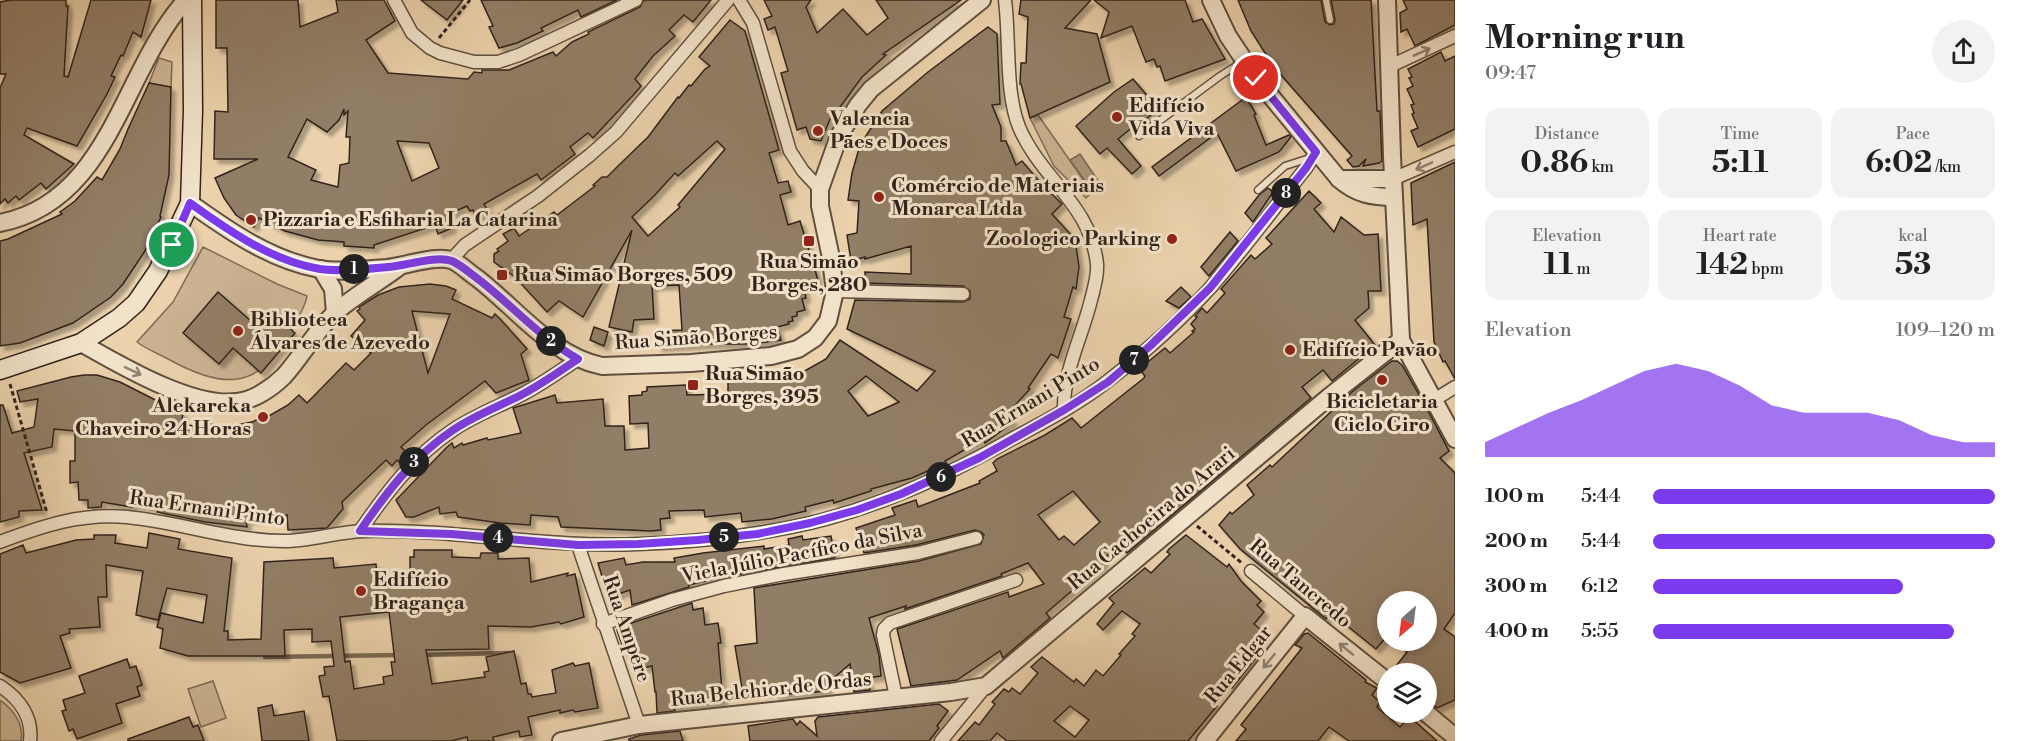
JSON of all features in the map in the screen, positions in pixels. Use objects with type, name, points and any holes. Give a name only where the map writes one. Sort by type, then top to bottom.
[{"type":"main road","points":[[5,375],[81,343],[119,318],[142,296],[158,271],[190,203],[193,110],[192,0]]},
{"type":"street","points":[[0,223],[34,213],[74,183],[98,152],[161,32],[186,0]]},
{"type":"street","points":[[394,0],[412,33],[429,48],[474,62],[498,62],[519,55],[636,0]]},
{"type":"street","points":[[190,203],[230,231],[271,253],[296,263],[321,269],[399,267],[428,261],[451,260],[465,245],[538,196],[582,162],[615,132],[728,0]]},
{"type":"street","points":[[739,0],[753,23],[790,151],[803,171],[820,189]]},
{"type":"street","name":"Rua Simão Borges","points":[[451,260],[498,294],[548,339],[578,359],[602,366],[691,363],[771,356],[810,343],[819,333],[831,312],[835,291],[820,206],[820,189],[839,136],[863,97],[871,89],[982,0]]},
{"type":"street","points":[[1005,0],[1011,96],[1018,124],[1029,148],[1085,222],[1091,236],[1097,265],[1092,297],[1068,374],[1064,410]]},
{"type":"street","points":[[1211,0],[1228,36],[1256,78],[1315,154],[1339,179],[1356,191],[1377,197],[1394,197]]},
{"type":"street","points":[[1387,0],[1401,340],[1455,439]]},
{"type":"street","points":[[1388,67],[1455,36]]},
{"type":"street","points":[[1339,179],[1393,178],[1455,152]]},
{"type":"street","name":"Rua Ernani Pinto","points":[[0,542],[50,523],[95,517],[126,517],[246,538],[284,541],[360,531],[451,534],[578,545],[638,544],[757,534],[857,510],[940,477],[979,458],[1108,382],[1150,346],[1210,288],[1315,154]]},
{"type":"street","points":[[81,343],[124,366],[195,398],[225,403],[239,402],[255,397],[283,377],[335,313],[399,267]]},
{"type":"street","points":[[321,269],[333,289],[335,313]]},
{"type":"street","points":[[835,291],[963,294]]},
{"type":"street","name":"Rua Cachoeira do Arari","points":[[941,741],[986,686],[1330,396],[1401,340]]},
{"type":"street","points":[[360,531],[386,493],[414,462],[441,439],[466,421],[534,388],[578,359]]},
{"type":"street","points":[[1434,400],[1455,387]]},
{"type":"street","name":"Viela Júlio Pacífico da Silva","points":[[603,624],[672,600],[724,586],[918,553],[976,538]]},
{"type":"street","name":"Rua Ampére","points":[[578,545],[633,727]]},
{"type":"street","name":"Rua Tancredo","points":[[1251,570],[1377,673]]},
{"type":"street","points":[[896,697],[883,635],[884,629],[890,623],[1016,580]]},
{"type":"street","name":"Rua Edgar","points":[[1205,741],[1305,616]]},
{"type":"street","points":[[0,686],[26,712],[31,726],[30,741]]},
{"type":"street","name":"Rua Belchior de Ordas","points":[[561,741],[633,727],[951,692],[986,686]]},
{"type":"street","points":[[1437,722],[1455,737]]},
{"type":"street","points":[[616,741],[633,727]]},
{"type":"lane","points":[[1326,0],[1330,20]]},
{"type":"lane","points":[[1139,136],[1220,76],[1245,61]]},
{"type":"lane","points":[[1258,190],[1286,166],[1315,154]]},
{"type":"path","points":[[429,48],[470,0]]},
{"type":"path","points":[[5,375],[50,523]]},
{"type":"path","name":"Rua Tancredo","points":[[1187,517],[1251,570]]},
{"type":"shaded area","points":[[159,58],[172,62],[171,87],[149,83]]},
{"type":"shaded area","points":[[1038,115],[1092,192],[1086,198],[1054,166],[1030,118]]},
{"type":"shaded area","points":[[1080,154],[1099,182],[1090,188],[1070,160]]},
{"type":"shaded area","points":[[203,247],[277,284],[307,296],[299,317],[275,355],[263,368],[250,376],[221,379],[205,376],[137,342],[173,302]]},
{"type":"shaded area","points":[[213,681],[226,718],[201,727],[188,689]]},
{"type":"shaded area","points":[[0,700],[9,708],[19,723],[21,741],[0,741]]},
{"type":"building","points":[[66,0],[66,6],[68,6],[64,76],[68,77],[91,0],[151,0],[141,37],[133,32],[111,76],[115,77],[107,94],[77,146],[27,128],[24,135],[74,164],[46,189],[41,183],[19,200],[16,196],[8,203],[5,199],[0,204],[0,88],[6,74],[0,74],[0,2]]},
{"type":"building","points":[[216,0],[298,0],[300,27],[338,12],[336,0],[384,0],[395,21],[366,40],[388,73],[468,79],[474,72],[509,70],[553,52],[556,56],[572,42],[589,34],[588,32],[640,7],[644,0],[711,0],[693,22],[684,15],[669,30],[675,36],[653,56],[635,79],[641,86],[636,92],[593,138],[588,133],[570,147],[575,154],[541,180],[537,174],[484,204],[488,211],[476,217],[473,210],[470,211],[467,206],[447,215],[452,228],[438,234],[435,225],[374,245],[374,248],[344,246],[344,242],[318,240],[285,231],[259,218],[254,227],[236,215],[224,198],[215,178],[258,159],[214,159],[215,111],[228,112],[227,48],[216,48]],"holes":[[[344,109],[344,115],[348,111],[346,137],[350,137],[349,163],[340,165],[338,187],[311,180],[316,170],[288,157],[307,119],[327,132],[339,120]],[[397,141],[429,143],[439,168],[412,181]]]},
{"type":"building","points":[[421,0],[463,0],[447,20]]},
{"type":"building","points":[[481,0],[617,0],[581,17],[578,10],[541,28],[543,31],[517,43],[499,48],[489,27],[493,26]]},
{"type":"building","points":[[764,0],[811,0],[806,7],[817,33],[843,9],[867,35],[888,18],[876,0],[961,0],[883,54],[886,55],[862,77],[835,114],[833,112],[821,141],[810,139],[806,127],[797,130],[781,73],[788,71],[775,27],[768,30],[764,19],[772,16]]},
{"type":"building","points":[[1021,0],[1091,0],[1065,28],[1097,34],[1110,82],[1030,118],[1020,84],[1021,63],[1026,63],[1028,17],[1019,14]]},
{"type":"building","points":[[1094,0],[1185,0],[1193,22],[1202,19],[1225,59],[1165,81],[1160,66],[1157,67],[1154,59],[1146,62],[1132,26],[1101,38],[1109,12]]},
{"type":"building","points":[[1238,0],[1321,0],[1325,22],[1330,25],[1334,24],[1335,20],[1331,0],[1371,0],[1382,161],[1363,166],[1366,159],[1359,166],[1353,167],[1347,160],[1352,156],[1274,67],[1251,31]]},
{"type":"building","points":[[1403,0],[1455,0],[1455,25],[1415,46],[1407,29],[1401,32],[1400,13],[1407,9]]},
{"type":"building","points":[[730,20],[745,31],[779,150],[769,153],[778,183],[788,181],[791,192],[780,195],[788,225],[800,221],[818,280],[803,284],[806,298],[802,299],[805,310],[797,312],[797,316],[792,317],[793,321],[788,322],[789,324],[777,327],[781,340],[751,344],[658,347],[657,331],[682,330],[679,285],[652,286],[654,319],[634,320],[632,332],[609,327],[632,230],[583,317],[559,301],[547,312],[515,277],[494,262],[494,254],[499,251],[497,249],[508,241],[503,234],[514,228],[519,236],[554,212],[557,215],[595,186],[593,185],[602,177],[607,177],[648,137],[678,97],[710,66],[699,57]],"holes":[[[717,141],[725,149],[678,205],[680,207],[648,236],[632,217],[675,173],[678,176]]]},
{"type":"building","points":[[988,27],[997,34],[1000,104],[992,105],[1001,127],[1001,141],[1006,141],[1016,165],[1022,161],[1050,194],[1062,204],[1052,214],[1075,239],[1079,267],[1076,289],[1073,287],[1064,317],[1071,319],[1058,358],[1051,354],[1028,388],[1030,389],[1007,414],[1013,421],[1008,426],[985,443],[983,439],[945,461],[946,463],[912,478],[871,489],[871,491],[834,503],[833,500],[805,507],[806,511],[772,519],[742,522],[741,513],[705,517],[704,510],[669,511],[670,518],[660,519],[661,530],[651,531],[561,527],[558,517],[531,515],[530,525],[500,523],[458,517],[456,512],[440,514],[439,507],[414,517],[406,517],[396,500],[452,443],[454,448],[462,443],[463,445],[487,438],[488,440],[521,433],[513,408],[555,395],[557,403],[603,399],[605,426],[624,426],[625,450],[649,448],[648,423],[630,424],[629,396],[642,395],[642,392],[647,391],[647,387],[686,385],[687,395],[728,394],[728,381],[786,377],[787,381],[826,359],[840,340],[917,391],[935,371],[847,329],[855,300],[963,302],[970,299],[970,291],[963,286],[865,283],[865,272],[911,274],[911,246],[851,261],[847,235],[857,233],[859,201],[848,200],[852,173],[860,145],[882,111],[928,72]],"holes":[[[866,376],[899,402],[868,416],[848,391]]]},
{"type":"building","points":[[1441,52],[1445,61],[1455,56],[1455,129],[1418,147],[1411,131],[1418,128],[1412,114],[1414,113],[1411,105],[1414,104],[1407,89],[1413,86],[1408,69]]},
{"type":"building","name":"Edifício Vida Viva","points":[[1133,79],[1157,107],[1150,113],[1151,115],[1118,139],[1141,166],[1132,174],[1107,148],[1100,154],[1076,126],[1114,92]]},
{"type":"building","points":[[149,83],[171,87],[169,175],[161,217],[145,251],[123,284],[111,297],[73,323],[20,343],[0,346],[0,241],[62,214],[60,212],[75,201],[97,177],[102,180],[120,149]]},
{"type":"building","points":[[1246,97],[1256,114],[1254,115],[1266,145],[1289,135],[1291,137],[1279,152],[1236,171],[1217,133],[1159,176],[1152,167]]},
{"type":"building","points":[[1455,162],[1455,379],[1445,361],[1443,362],[1434,342],[1427,219],[1413,225],[1411,183]]},
{"type":"building","points":[[1268,188],[1273,192],[1253,222],[1245,213],[1259,195]]},
{"type":"building","points":[[1309,191],[1321,203],[1314,209],[1334,232],[1341,217],[1364,235],[1378,234],[1381,291],[1368,291],[1369,308],[1355,320],[1375,345],[1332,381],[1323,370],[1302,387],[1311,398],[1127,553],[1120,546],[1102,560],[1104,563],[1046,613],[1050,618],[1003,658],[1000,651],[957,680],[911,686],[897,629],[1008,592],[1009,597],[1044,584],[1028,563],[1001,574],[1002,576],[905,609],[906,606],[869,618],[879,655],[881,676],[867,678],[870,690],[854,692],[850,664],[827,684],[828,691],[775,695],[775,692],[743,694],[735,646],[757,643],[754,588],[919,561],[981,544],[984,535],[975,530],[916,545],[864,553],[856,528],[895,515],[892,508],[916,500],[918,507],[980,483],[979,481],[997,471],[993,463],[997,459],[1045,435],[1072,418],[1081,428],[1144,378],[1145,376],[1139,369],[1165,348],[1170,353],[1194,332],[1192,331],[1195,329],[1191,324],[1197,317],[1195,316],[1202,308],[1207,313],[1225,293],[1221,289],[1251,255],[1255,259],[1272,244],[1266,238]],"holes":[[[1073,491],[1100,522],[1074,545],[1064,536],[1059,540],[1038,515]]]},
{"type":"building","points":[[1230,232],[1238,241],[1209,276],[1201,267]]},
{"type":"building","points":[[430,284],[446,286],[456,290],[452,299],[492,318],[495,314],[527,349],[521,354],[529,380],[496,393],[485,381],[426,425],[401,447],[408,454],[399,462],[397,460],[392,466],[386,460],[342,502],[343,509],[327,528],[288,530],[287,515],[282,516],[281,513],[246,520],[247,527],[205,522],[157,512],[158,508],[132,504],[132,507],[102,502],[101,507],[88,508],[88,500],[79,500],[78,482],[70,483],[70,461],[75,461],[75,431],[54,429],[52,447],[24,453],[42,510],[19,511],[19,517],[0,522],[0,405],[3,405],[12,433],[34,427],[38,399],[20,402],[17,391],[71,377],[97,375],[120,382],[183,414],[181,424],[208,428],[208,424],[231,426],[261,418],[262,420],[288,405],[299,395],[307,403],[346,363],[354,370],[371,353],[351,336],[365,320],[357,311],[359,307],[378,295],[399,287]],"holes":[[[412,311],[450,314],[428,373]]]},
{"type":"building","points":[[1181,287],[1191,297],[1179,308],[1166,301]]},
{"type":"building","name":"Biblioteca Álvares de Azevedo","points":[[218,292],[260,329],[273,314],[295,333],[261,373],[233,348],[219,364],[183,333]]},
{"type":"building","points":[[594,327],[608,332],[604,346],[590,340]]},
{"type":"building","points":[[1392,361],[1397,361],[1402,365],[1449,451],[1440,458],[1455,473],[1455,613],[1444,629],[1455,637],[1455,700],[1437,708],[1437,663],[1398,663],[1406,651],[1437,651],[1437,591],[1377,591],[1376,649],[1331,613],[1326,619],[1240,549],[1219,525],[1230,512],[1232,514],[1254,495],[1247,485],[1270,465],[1272,467],[1353,391]]},
{"type":"building","points":[[149,533],[180,539],[178,549],[232,558],[224,631],[228,631],[228,640],[261,639],[264,562],[333,558],[334,568],[376,564],[378,588],[410,586],[410,557],[414,557],[414,550],[452,550],[452,557],[480,558],[481,553],[498,553],[498,559],[529,558],[531,582],[568,573],[567,576],[575,574],[584,617],[561,624],[559,622],[531,627],[488,626],[489,649],[426,650],[432,684],[485,677],[484,672],[489,671],[486,657],[514,651],[521,684],[526,683],[528,694],[532,697],[556,693],[552,670],[573,663],[575,666],[589,663],[598,708],[560,713],[560,710],[528,717],[532,735],[520,737],[519,731],[493,737],[494,741],[468,741],[467,737],[451,741],[337,741],[329,696],[323,697],[319,676],[325,675],[324,667],[334,666],[331,641],[312,642],[312,629],[284,630],[285,656],[188,656],[160,648],[163,629],[157,627],[161,613],[203,623],[207,595],[167,588],[158,620],[136,615],[143,571],[106,565],[107,597],[98,597],[100,627],[69,629],[70,633],[60,636],[71,668],[20,683],[0,672],[0,554],[23,545],[26,553],[76,540],[94,539],[94,535],[116,535],[115,543],[147,548]],"holes":[[[389,612],[395,662],[391,662],[393,675],[383,677],[384,684],[354,689],[350,661],[345,662],[340,617]]]},
{"type":"building","points":[[1186,535],[1227,567],[1229,564],[1241,581],[1261,601],[1257,605],[1264,612],[1254,624],[1265,633],[1253,648],[1260,653],[1232,688],[1225,683],[1211,701],[1217,706],[1188,741],[1007,741],[997,733],[990,741],[958,741],[975,722],[979,725],[995,704],[992,702],[1004,689],[1009,692],[1012,688],[1020,694],[1038,673],[1031,667],[1042,657],[1074,682],[1076,679],[1084,686],[1096,670],[1103,676],[1135,636],[1132,634],[1140,624],[1122,611],[1103,630],[1097,624],[1114,603],[1109,598],[1145,568],[1151,573],[1170,554],[1167,552]],"holes":[[[1070,706],[1089,720],[1075,737],[1054,721]]]},
{"type":"building","points":[[802,536],[803,540],[831,536],[835,558],[717,578],[689,585],[689,587],[632,605],[630,590],[612,596],[610,589],[606,590],[598,563],[624,558],[626,565],[643,562],[675,562],[674,558],[703,553],[789,545],[788,539]]},
{"type":"building","points":[[692,603],[693,610],[703,608],[705,625],[718,623],[723,702],[674,707],[675,711],[657,713],[652,666],[643,668],[637,648],[624,651],[617,630],[626,628],[625,625]]},
{"type":"building","points":[[1308,633],[1366,680],[1365,682],[1377,688],[1372,695],[1377,699],[1377,723],[1395,723],[1400,727],[1403,723],[1417,723],[1437,741],[1349,741],[1329,727],[1318,741],[1236,741],[1246,729],[1241,725],[1302,648],[1295,645],[1304,634]]},
{"type":"building","points":[[127,659],[130,668],[136,666],[142,685],[137,687],[140,696],[116,704],[122,723],[77,739],[73,729],[69,731],[62,711],[66,710],[63,700],[85,693],[79,676]]},
{"type":"building","points":[[939,704],[948,711],[929,741],[750,741],[748,726],[793,719],[797,725],[800,721],[817,736],[815,721],[818,717]]},
{"type":"building","points":[[272,705],[274,716],[304,711],[309,741],[262,741],[258,708]]},
{"type":"building","points":[[189,717],[193,727],[198,725],[204,741],[128,741],[128,739]]},
{"type":"building","points":[[680,731],[683,741],[629,741],[641,735]]},
{"type":"waterway","points":[[421,655],[508,653]]},
{"type":"waterway","points":[[265,657],[400,655]]},
{"type":"place","name":"Edifício Vida Viva","points":[[1117,117]]},
{"type":"place","name":"Valencia Pães e Doces","points":[[818,131]]},
{"type":"place","name":"Comércio de Materiais Monarca Ltda","points":[[879,197]]},
{"type":"place","name":"Pizzaria e Esfiharia La Catarina","points":[[251,220]]},
{"type":"place","name":"Zoologico Parking","points":[[1172,239]]},
{"type":"place","name":"Rua Simão Borges, 280","points":[[809,241]]},
{"type":"place","name":"Rua Simão Borges, 509","points":[[502,275]]},
{"type":"place","name":"Biblioteca Álvares de Azevedo","points":[[238,331]]},
{"type":"place","name":"Edifício Pavão","points":[[1290,350]]},
{"type":"place","name":"Bicicletaria Ciclo Giro","points":[[1382,380]]},
{"type":"place","name":"Rua Simão Borges, 395","points":[[693,385]]},
{"type":"place","name":"Alekareka Chaveiro 24 Horas","points":[[263,417]]},
{"type":"place","name":"Edifício Bragança","points":[[361,591]]},
{"type":"route","points":[[172,245],[190,203],[230,231],[271,253],[296,263],[321,269],[399,267],[428,261],[451,260],[498,294],[564,351],[578,359],[525,393],[466,421],[441,439],[414,462],[386,493],[360,531],[451,534],[578,545],[638,544],[757,534],[857,510],[940,477],[979,458],[1064,410],[1108,382],[1150,346],[1210,288],[1306,168],[1316,152],[1256,78]]}]
